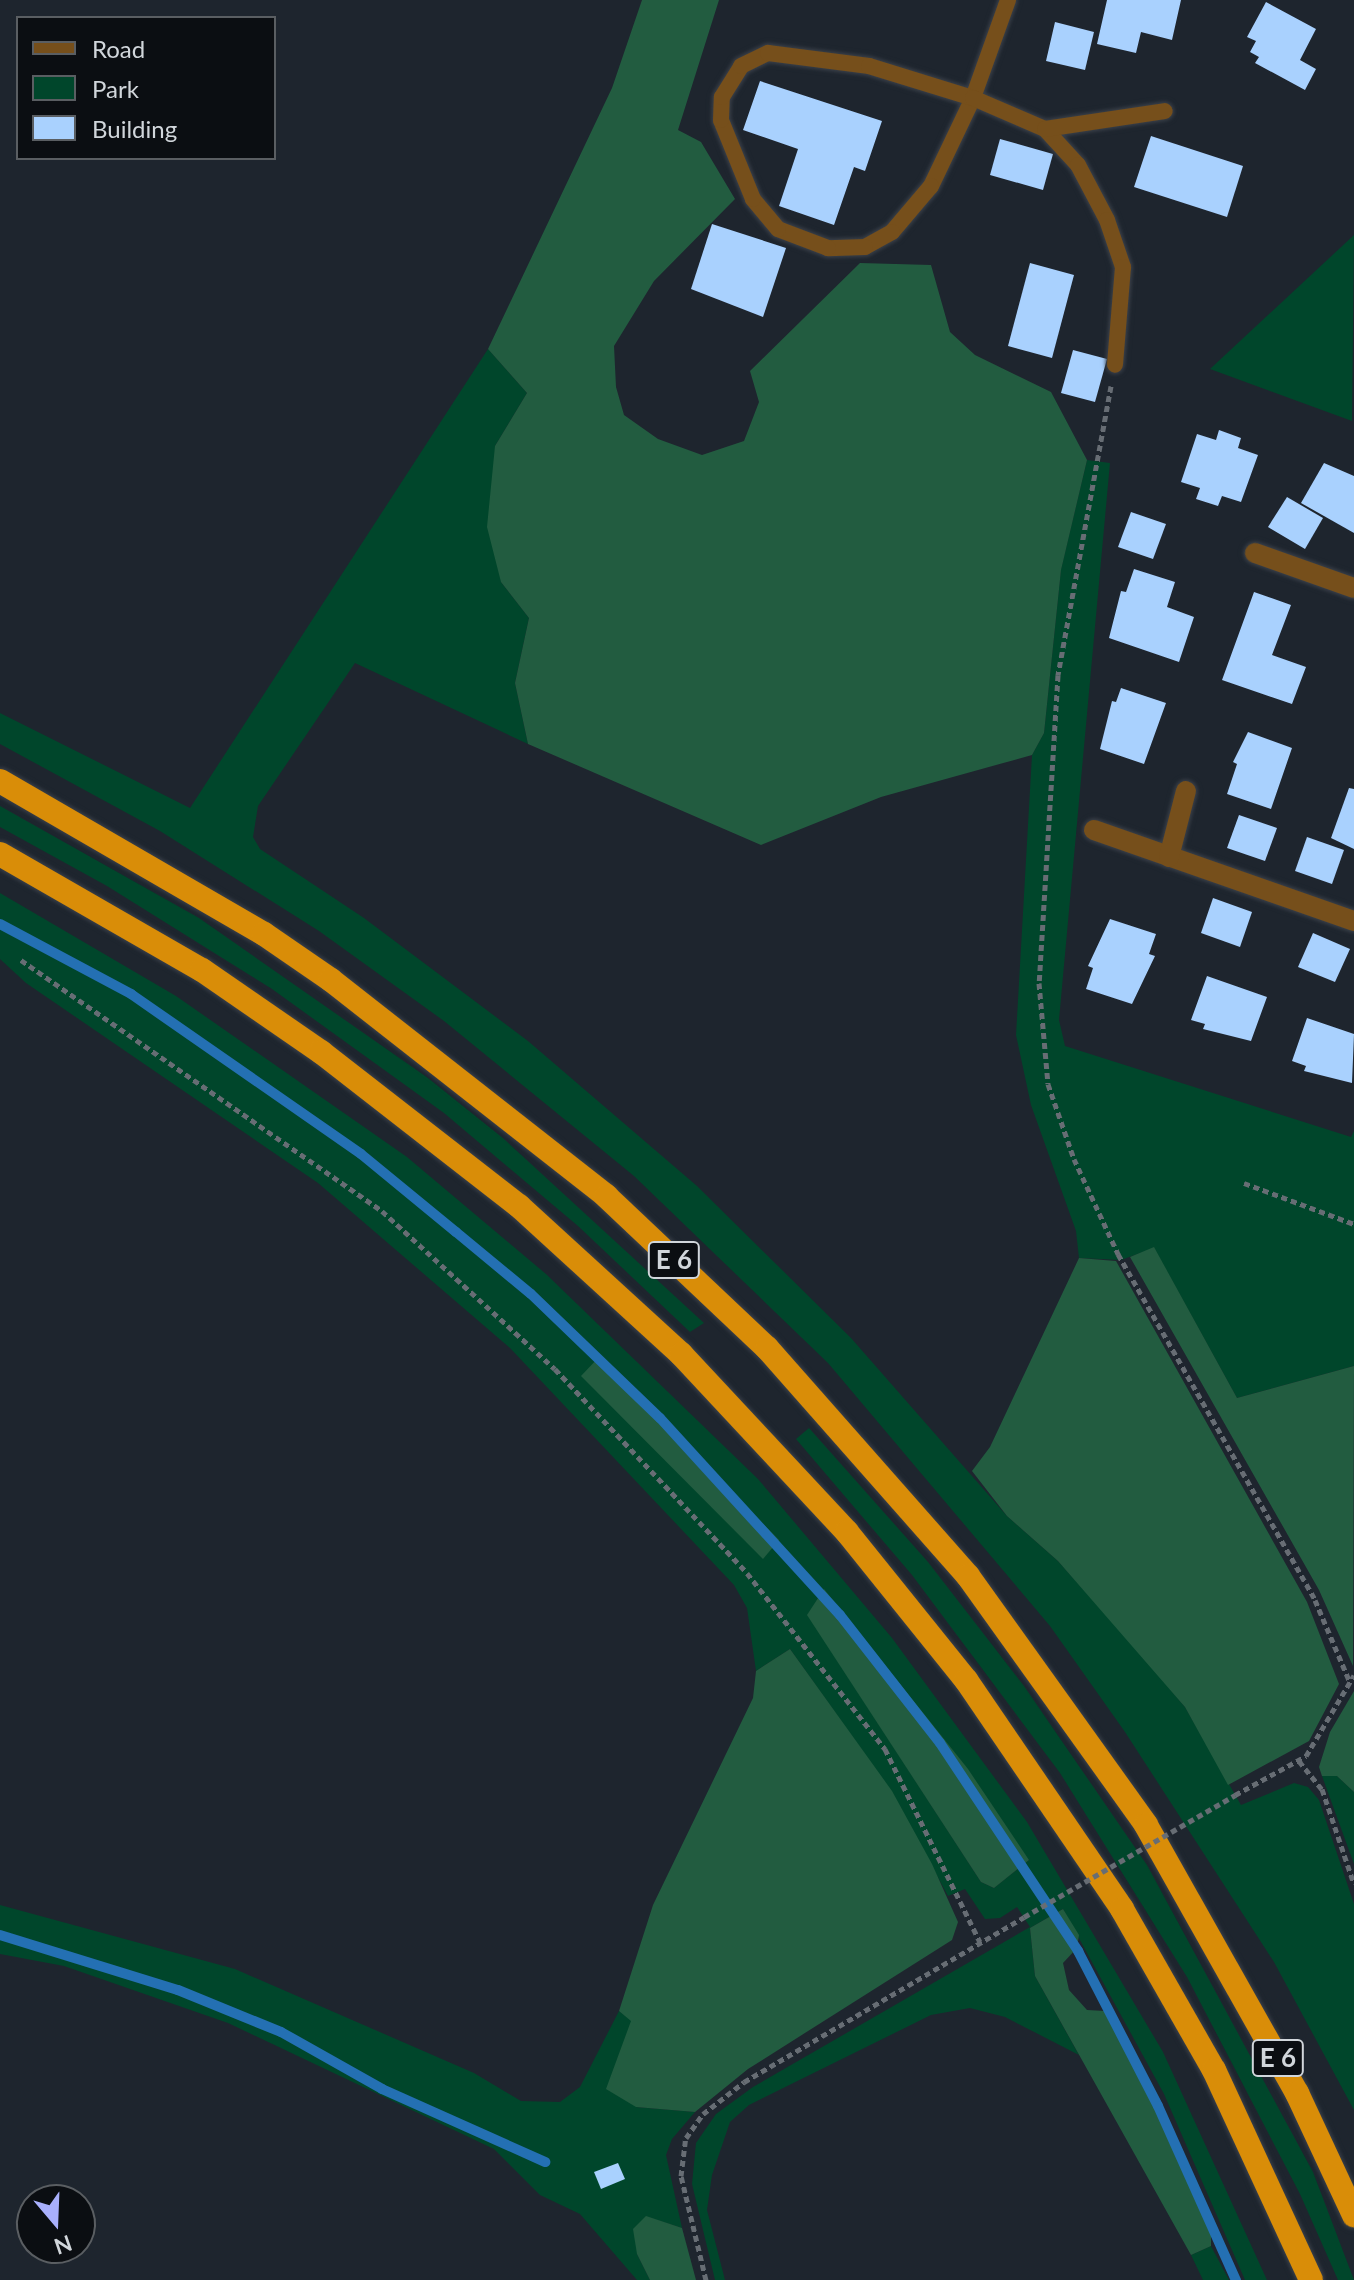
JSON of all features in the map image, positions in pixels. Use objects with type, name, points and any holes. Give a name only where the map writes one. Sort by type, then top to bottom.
[{"type":"highway","name":"E 6","points":[[0,781],[264,934],[331,980],[606,1196],[767,1348],[968,1576],[1146,1825],[1289,2079],[1354,2215]]},
{"type":"highway","name":"E 6","points":[[0,854],[202,970],[321,1052],[519,1206],[681,1354],[847,1532],[966,1680],[1049,1794],[1122,1909],[1214,2070],[1311,2280]]},
{"type":"street","points":[[1255,553],[1354,588]]},
{"type":"street","points":[[1169,857],[1186,791]]},
{"type":"street","points":[[1094,830],[1354,921]]},
{"type":"lane","points":[[1008,0],[973,98],[931,186],[892,232],[865,247],[828,248],[778,229],[753,199],[721,120],[722,97],[741,66],[768,53],[869,66],[973,98],[1045,129],[1078,165],[1107,220],[1123,267],[1115,365]]},
{"type":"lane","points":[[1045,129],[1165,111]]},
{"type":"path","points":[[706,2280],[681,2176],[686,2138],[703,2114],[744,2082],[980,1942],[1299,1761],[1314,1745],[1352,1678],[1315,1600],[1118,1254],[1074,1159],[1048,1084],[1039,983],[1058,675],[1115,365]]},
{"type":"path","points":[[21,960],[382,1211],[555,1369],[747,1573],[885,1749],[980,1942]]},
{"type":"path","points":[[1244,1183],[1354,1224]]},
{"type":"path","points":[[1299,1761],[1322,1789],[1354,1884]]},
{"type":"green space","points":[[642,0],[719,0],[678,130],[701,142],[735,199],[654,281],[614,346],[616,387],[624,415],[658,439],[702,455],[744,441],[759,402],[750,371],[860,263],[931,265],[950,332],[975,355],[1051,392],[1087,460],[1061,570],[1044,733],[1032,755],[881,797],[761,845],[528,744],[515,683],[529,618],[501,582],[487,527],[495,446],[527,393],[488,349],[612,88]]},
{"type":"green space","points":[[1354,235],[1352,421],[1210,369]]},
{"type":"green space","points":[[488,349],[527,393],[495,446],[501,582],[529,618],[515,683],[528,744],[355,663],[258,806],[253,837],[260,849],[364,918],[528,1041],[697,1186],[851,1338],[1007,1516],[1058,1561],[1133,1645],[1185,1707],[1241,1805],[1294,1783],[1308,1787],[1319,1800],[1354,1904],[1354,2110],[1274,1962],[1125,1732],[1050,1626],[828,1363],[634,1176],[444,1021],[319,931],[160,831],[0,744],[0,713],[190,808]]},
{"type":"green space","points":[[1087,460],[1110,463],[1059,1020],[1065,1046],[1351,1137],[1354,1131],[1354,1366],[1237,1398],[1154,1248],[1121,1260],[1079,1258],[1076,1231],[1031,1105],[1016,1035],[1032,755],[1044,733],[1061,569]]},
{"type":"green space","points":[[0,806],[199,918],[428,1078],[504,1139],[704,1323],[690,1332],[578,1226],[444,1113],[272,989],[107,886],[0,827]]},
{"type":"green space","points":[[0,893],[176,996],[407,1157],[546,1274],[758,1479],[892,1638],[1027,1822],[1163,2052],[1267,2280],[1245,2280],[1164,2094],[1063,1909],[1030,1928],[1035,1976],[1079,2055],[1005,2017],[970,2008],[931,2015],[749,2105],[730,2122],[712,2175],[707,2210],[725,2280],[715,2280],[692,2184],[696,2143],[716,2114],[753,2087],[1030,1927],[1017,1907],[1000,1918],[985,1919],[965,1889],[948,1896],[891,1791],[790,1649],[756,1671],[747,1608],[734,1585],[510,1348],[318,1183],[26,983],[0,959]],"holes":[[[611,1366],[701,1456],[764,1558],[665,1458]],[[824,1590],[1029,1860],[994,1888],[981,1882],[808,1615]]]},
{"type":"green space","points":[[1154,1247],[1237,1398],[1354,1366],[1353,1666],[1319,1590],[1130,1257]]},
{"type":"green space","points":[[1079,1258],[1116,1261],[1307,1602],[1339,1684],[1309,1741],[1228,1785],[1185,1707],[1058,1561],[1007,1516],[972,1471],[990,1447]]},
{"type":"green space","points":[[599,1357],[779,1540],[763,1559],[581,1376]]},
{"type":"green space","points":[[809,1428],[928,1562],[1024,1686],[1147,1865],[1313,2172],[1354,2280],[1338,2280],[1300,2194],[1187,1977],[1060,1773],[912,1575],[796,1439]]},
{"type":"green space","points":[[824,1589],[968,1769],[1029,1860],[994,1888],[981,1882],[807,1615]]},
{"type":"green space","points":[[790,1649],[892,1791],[932,1864],[958,1922],[952,1940],[748,2069],[695,2112],[636,2107],[606,2089],[631,2021],[619,2011],[653,1905],[753,1698],[756,1671]]},
{"type":"green space","points":[[1354,1691],[1354,1792],[1337,1776],[1322,1776],[1319,1767],[1330,1732]]},
{"type":"green space","points":[[1322,1776],[1337,1776],[1354,1792],[1354,1864]]},
{"type":"green space","points":[[0,1905],[235,1969],[474,2073],[521,2101],[560,2102],[580,2087],[619,2011],[631,2020],[636,2107],[695,2112],[672,2139],[666,2155],[682,2228],[647,2217],[637,2254],[650,2280],[637,2280],[580,2214],[540,2195],[494,2149],[228,2023],[64,1966],[0,1954]]},
{"type":"green space","points":[[1063,1909],[1079,1935],[1077,1948],[1063,1963],[1069,1990],[1087,2010],[1105,2011],[1132,2053],[1211,2230],[1211,2246],[1191,2255],[1035,1976],[1030,1928]]},
{"type":"green space","points":[[646,2216],[682,2228],[696,2280],[650,2280],[637,2254],[633,2229]]},
{"type":"green space","points":[[1211,2246],[1229,2280],[1203,2280],[1191,2255]]},
{"type":"building","points":[[1107,0],[1181,0],[1172,40],[1141,32],[1136,53],[1097,44]]},
{"type":"building","points":[[1266,2],[1316,29],[1300,60],[1316,69],[1305,90],[1255,63],[1259,57],[1250,52],[1256,41],[1247,37]]},
{"type":"building","points":[[1055,22],[1094,32],[1085,70],[1046,61]]},
{"type":"building","points":[[760,81],[882,121],[865,171],[854,167],[834,225],[779,206],[798,149],[743,130]]},
{"type":"building","points":[[1151,136],[1243,166],[1227,217],[1134,187]]},
{"type":"building","points":[[1000,139],[1053,154],[1043,190],[990,175]]},
{"type":"building","points":[[712,224],[786,248],[763,317],[691,289]]},
{"type":"building","points":[[1030,263],[1074,275],[1052,358],[1008,346]]},
{"type":"building","points":[[1073,350],[1107,359],[1095,402],[1061,393]]},
{"type":"building","points":[[1219,430],[1241,438],[1238,448],[1258,455],[1241,502],[1222,496],[1218,506],[1196,499],[1200,488],[1181,482],[1197,434],[1216,440]]},
{"type":"building","points":[[1324,463],[1354,476],[1354,533],[1301,503]]},
{"type":"building","points":[[1287,497],[1323,518],[1305,549],[1268,527]]},
{"type":"building","points":[[1131,512],[1166,524],[1153,559],[1118,547]]},
{"type":"building","points":[[1134,569],[1175,582],[1167,607],[1194,617],[1179,662],[1109,638],[1121,591],[1126,592]]},
{"type":"building","points":[[1254,592],[1291,605],[1272,655],[1306,667],[1292,704],[1222,680]]},
{"type":"building","points":[[1121,688],[1166,703],[1144,764],[1100,749],[1112,701],[1116,702]]},
{"type":"building","points":[[1248,732],[1292,748],[1271,809],[1227,794],[1237,764],[1233,762]]},
{"type":"building","points":[[1349,788],[1354,789],[1354,849],[1331,838]]},
{"type":"building","points":[[1239,815],[1277,828],[1265,861],[1227,848]]},
{"type":"building","points":[[1307,837],[1344,850],[1332,884],[1295,871]]},
{"type":"building","points":[[1213,898],[1252,912],[1240,947],[1201,933]]},
{"type":"building","points":[[1110,919],[1156,934],[1149,954],[1155,956],[1132,1004],[1086,989],[1093,968],[1088,966]]},
{"type":"building","points":[[1313,933],[1350,949],[1335,982],[1298,967]]},
{"type":"building","points":[[1207,976],[1267,997],[1251,1041],[1203,1029],[1205,1024],[1191,1020]]},
{"type":"building","points":[[1307,1018],[1354,1034],[1352,1083],[1304,1071],[1306,1066],[1292,1061]]},
{"type":"building","points":[[618,2163],[625,2179],[601,2189],[594,2172]]},
{"type":"waterway","points":[[0,924],[131,994],[361,1154],[456,1232],[531,1294],[660,1418],[840,1615],[940,1743],[1078,1951],[1158,2106],[1236,2280]]},
{"type":"waterway","points":[[0,1935],[178,1990],[281,2032],[382,2089],[545,2162]]}]
